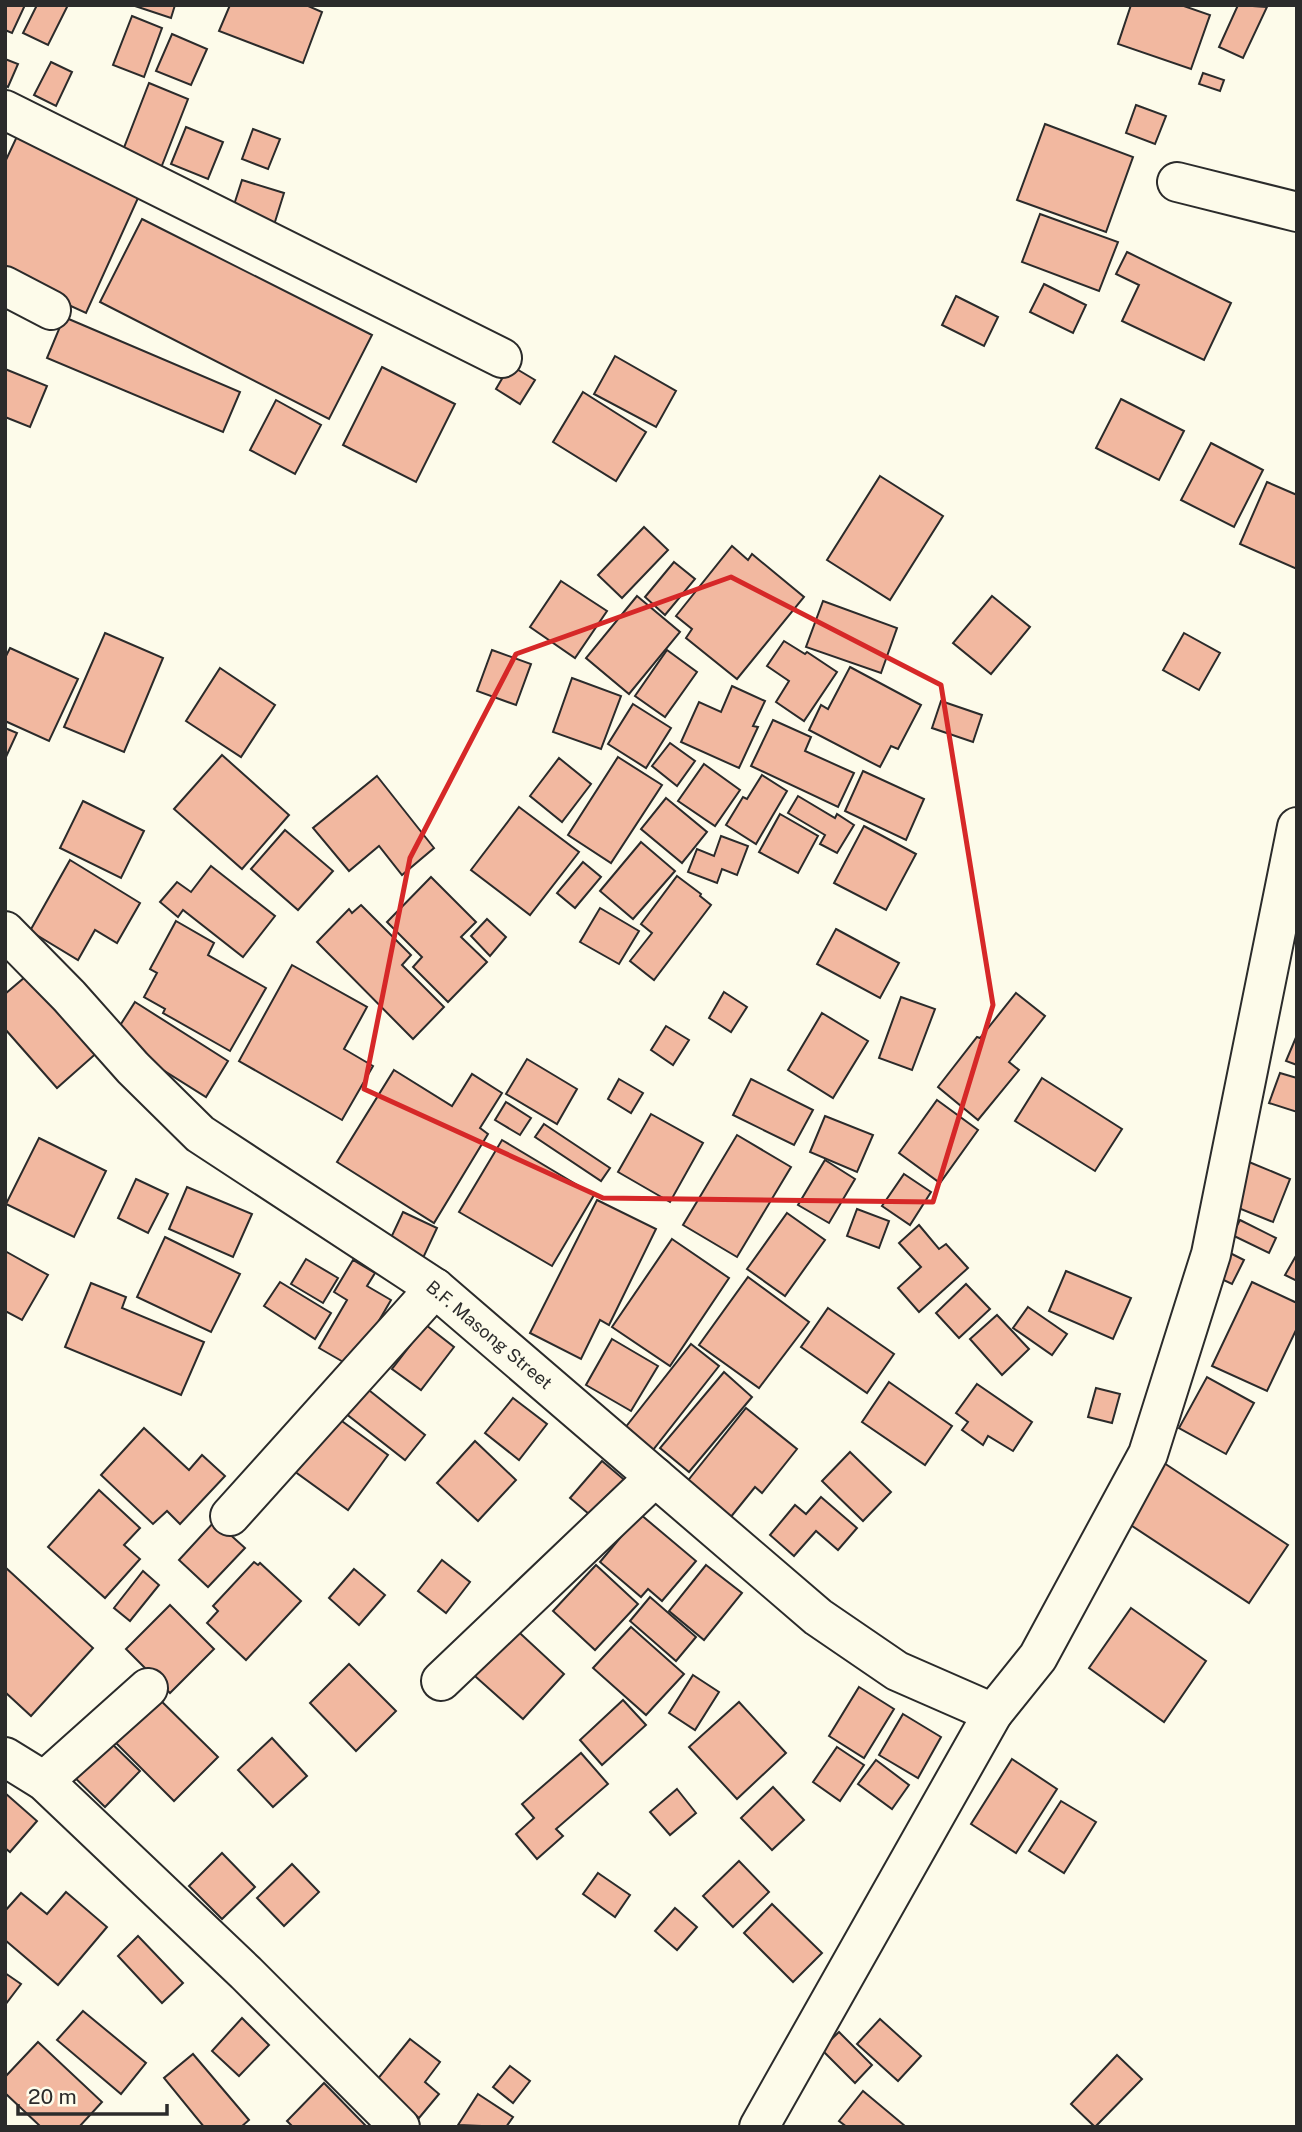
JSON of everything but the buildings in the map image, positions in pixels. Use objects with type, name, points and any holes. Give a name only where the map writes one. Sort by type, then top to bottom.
[{"type":"street","points":[[5,110],[502,358]]},
{"type":"street","points":[[1177,182],[1297,212]]},
{"type":"street","points":[[5,286],[51,310]]},
{"type":"street","points":[[759,2127],[993,1713],[1038,1657],[1148,1454],[1211,1254],[1297,827]]},
{"type":"street","name":"B.F. Masong Street","points":[[5,931],[69,996],[133,1068],[200,1134],[435,1288],[818,1617],[897,1671],[993,1713]]},
{"type":"street","points":[[230,1516],[435,1288]]},
{"type":"street","points":[[440,1681],[655,1477]]},
{"type":"street","points":[[44,1781],[148,1688]]},
{"type":"street","points":[[5,1757],[44,1781],[246,1973],[400,2127]]},
{"type":"highlighted area","points":[[731,577],[941,685],[993,1005],[933,1202],[603,1198],[364,1089],[410,858],[516,654]]}]
